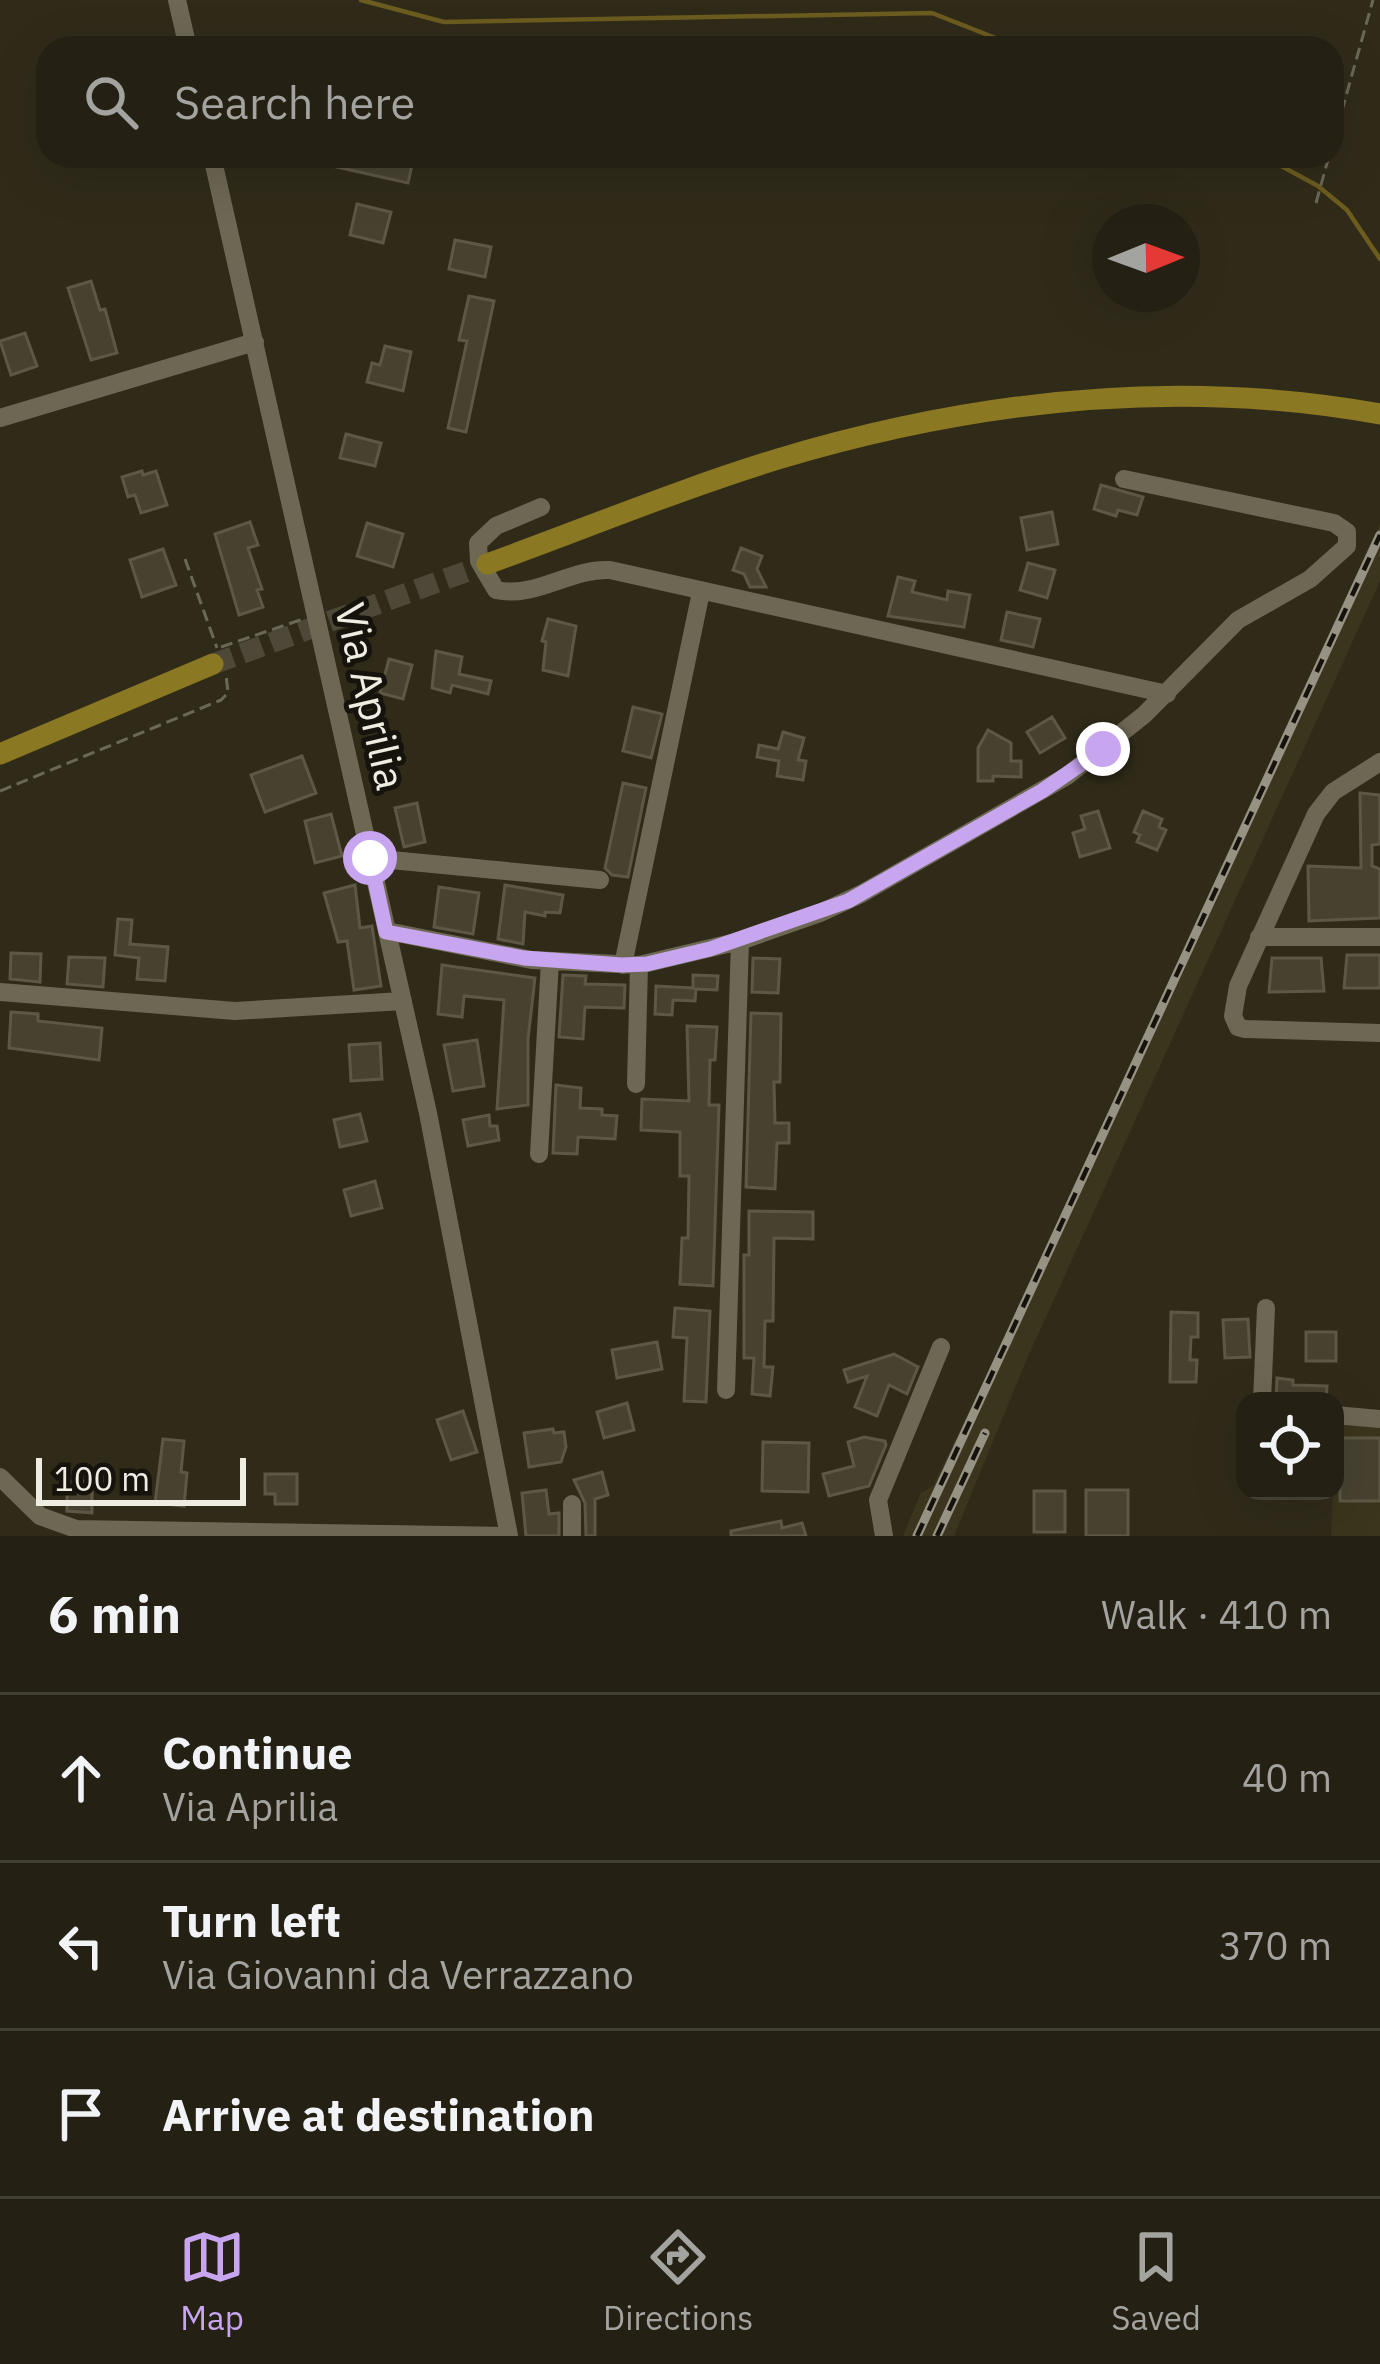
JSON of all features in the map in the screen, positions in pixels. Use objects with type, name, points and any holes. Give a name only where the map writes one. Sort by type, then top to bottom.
[{"type":"main road","points":[[487,564],[778,459],[980,410],[1109,397],[1201,394],[1280,399],[1380,414]]},
{"type":"main road","points":[[0,754],[215,656]]},
{"type":"street","points":[[177,0],[185,36]]},
{"type":"street","name":"Via Aprilia","points":[[215,168],[428,1112],[509,1536]]},
{"type":"street","points":[[0,418],[255,342]]},
{"type":"street","points":[[386,932],[550,961],[631,965],[740,941],[841,904],[1042,791],[1103,749],[1167,694],[1238,620],[1310,579],[1348,543],[1347,532],[1334,523],[1124,479]]},
{"type":"street","points":[[541,507],[496,526],[478,543],[479,561],[496,590],[522,592],[582,572],[606,570],[1167,694]]},
{"type":"street","points":[[636,1084],[631,965],[701,592]]},
{"type":"street","points":[[1380,762],[1337,788],[1323,803],[1259,937],[1236,992],[1233,1016],[1238,1027],[1380,1033]]},
{"type":"street","points":[[370,858],[601,880]]},
{"type":"street","points":[[1259,937],[1380,937]]},
{"type":"street","points":[[726,1390],[740,941]]},
{"type":"street","points":[[538,1154],[550,961]]},
{"type":"street","points":[[0,992],[235,1011],[403,1001]]},
{"type":"street","points":[[1262,1392],[1266,1308]]},
{"type":"street","points":[[884,1536],[878,1500],[941,1347]]},
{"type":"street","points":[[1344,1416],[1380,1419]]},
{"type":"street","points":[[0,1477],[40,1516],[76,1529],[509,1536]]},
{"type":"street","points":[[572,1504],[572,1536]]},
{"type":"path","points":[[1344,103],[1373,0]]},
{"type":"path","points":[[1317,200],[1326,168]]},
{"type":"path","points":[[215,656],[316,614]]},
{"type":"shaded area","points":[[1380,523],[1380,581],[1026,1361],[954,1536],[903,1536],[921,1493],[933,1486],[988,1372]]},
{"type":"shaded area","points":[[1344,1425],[1380,1427],[1380,1536],[1331,1536],[1332,1500],[1344,1500]]},
{"type":"building","points":[[341,168],[411,168],[408,183]]},
{"type":"building","points":[[357,204],[391,212],[383,243],[350,235]]},
{"type":"building","points":[[455,240],[491,247],[485,277],[449,269]]},
{"type":"building","points":[[91,281],[100,310],[105,309],[117,353],[91,360],[68,288]]},
{"type":"building","points":[[469,296],[494,301],[466,432],[448,428],[467,341],[459,340]]},
{"type":"building","points":[[25,333],[37,366],[11,375],[0,341]]},
{"type":"building","points":[[385,346],[411,352],[403,391],[367,382],[372,363],[380,365]]},
{"type":"building","points":[[346,434],[381,443],[375,466],[340,458]]},
{"type":"building","points":[[142,471],[143,475],[156,471],[167,505],[141,513],[135,495],[128,497],[122,477]]},
{"type":"building","points":[[1101,485],[1143,497],[1137,515],[1118,510],[1116,516],[1094,509]]},
{"type":"building","points":[[1052,512],[1058,544],[1027,550],[1021,518]]},
{"type":"building","points":[[250,522],[258,545],[248,548],[263,607],[239,615],[215,534]]},
{"type":"building","points":[[367,523],[403,534],[393,567],[357,556]]},
{"type":"building","points":[[741,548],[762,556],[757,569],[766,587],[750,587],[744,574],[733,570]]},
{"type":"building","points":[[163,549],[176,585],[142,597],[130,560]]},
{"type":"building","points":[[1028,563],[1055,570],[1047,598],[1020,590]]},
{"type":"building","points":[[898,577],[915,581],[912,592],[947,600],[948,591],[970,595],[964,627],[888,616]]},
{"type":"building","points":[[1007,612],[1040,619],[1033,647],[1001,640]]},
{"type":"building","points":[[548,619],[576,626],[568,676],[543,670],[546,642],[542,641]]},
{"type":"building","points":[[436,651],[462,657],[459,674],[491,681],[488,694],[452,685],[450,693],[432,688]]},
{"type":"building","points":[[389,659],[412,665],[403,699],[380,693]]},
{"type":"building","points":[[633,707],[662,714],[651,758],[623,751]]},
{"type":"building","points":[[1052,717],[1065,738],[1040,753],[1027,732]]},
{"type":"building","points":[[988,730],[1011,743],[1011,761],[1021,761],[1021,777],[978,781],[978,748]]},
{"type":"building","points":[[783,732],[804,738],[798,760],[806,761],[803,780],[777,776],[779,761],[757,757],[759,745],[778,749]]},
{"type":"building","points":[[302,756],[316,793],[265,812],[251,775]]},
{"type":"building","points":[[623,783],[646,788],[628,877],[612,875],[605,868]]},
{"type":"building","points":[[1360,793],[1380,795],[1380,844],[1372,845],[1372,866],[1380,869],[1380,918],[1309,921],[1308,866],[1361,868]]},
{"type":"building","points":[[417,803],[425,842],[404,847],[395,808]]},
{"type":"building","points":[[1098,811],[1110,848],[1080,857],[1073,833],[1085,829],[1081,816]]},
{"type":"building","points":[[1143,811],[1162,819],[1159,827],[1166,830],[1157,850],[1137,842],[1140,835],[1134,832]]},
{"type":"building","points":[[331,814],[342,856],[315,863],[305,821]]},
{"type":"building","points":[[355,885],[360,928],[372,926],[381,986],[354,990],[347,941],[338,942],[324,893]]},
{"type":"building","points":[[505,885],[563,895],[560,913],[525,912],[523,944],[498,939]]},
{"type":"building","points":[[439,887],[479,893],[473,934],[434,927]]},
{"type":"building","points":[[118,919],[132,920],[130,944],[168,947],[165,981],[137,979],[139,958],[115,955]]},
{"type":"building","points":[[11,953],[41,954],[40,982],[10,979]]},
{"type":"building","points":[[1347,955],[1380,955],[1380,988],[1344,988]]},
{"type":"building","points":[[69,957],[105,958],[103,987],[67,984]]},
{"type":"building","points":[[753,958],[780,959],[778,993],[752,992]]},
{"type":"building","points":[[1272,958],[1321,958],[1324,991],[1269,992]]},
{"type":"building","points":[[442,965],[535,978],[528,1039],[528,1105],[497,1109],[504,1000],[464,996],[462,1017],[438,1014]]},
{"type":"building","points":[[563,975],[586,976],[585,984],[625,985],[624,1008],[585,1007],[583,1039],[559,1037]]},
{"type":"building","points":[[693,975],[718,976],[717,990],[696,989],[695,1001],[673,1000],[672,1015],[655,1014],[656,986],[693,988]]},
{"type":"building","points":[[11,1012],[38,1014],[38,1021],[102,1028],[99,1060],[9,1048]]},
{"type":"building","points":[[751,1013],[781,1014],[775,1123],[789,1123],[789,1143],[777,1143],[775,1189],[746,1187]]},
{"type":"building","points":[[687,1026],[717,1027],[709,1105],[719,1105],[713,1286],[680,1284],[682,1238],[688,1238],[689,1176],[680,1176],[680,1132],[641,1130],[642,1099],[689,1101]]},
{"type":"building","points":[[477,1040],[484,1086],[453,1091],[444,1045]]},
{"type":"building","points":[[380,1043],[382,1079],[351,1081],[349,1045]]},
{"type":"building","points":[[556,1085],[581,1088],[580,1108],[602,1109],[602,1115],[617,1116],[615,1139],[578,1137],[577,1154],[553,1153]]},
{"type":"building","points":[[360,1114],[367,1141],[340,1147],[334,1120]]},
{"type":"building","points":[[489,1115],[499,1140],[468,1146],[463,1120]]},
{"type":"building","points":[[375,1181],[382,1208],[351,1216],[344,1190]]},
{"type":"building","points":[[749,1211],[813,1212],[813,1239],[774,1238],[773,1321],[765,1321],[764,1367],[773,1367],[770,1396],[752,1394],[754,1358],[744,1358]]},
{"type":"building","points":[[675,1308],[710,1311],[706,1402],[684,1401],[687,1338],[673,1337]]},
{"type":"building","points":[[1171,1312],[1198,1313],[1198,1337],[1191,1337],[1190,1360],[1197,1360],[1196,1382],[1170,1382]]},
{"type":"building","points":[[1248,1319],[1250,1357],[1225,1358],[1223,1320]]},
{"type":"building","points":[[1306,1332],[1336,1332],[1336,1361],[1306,1361]]},
{"type":"building","points":[[657,1342],[662,1369],[617,1378],[612,1350]]},
{"type":"building","points":[[894,1354],[918,1367],[907,1394],[889,1385],[877,1416],[855,1407],[867,1376],[848,1382],[844,1370]]},
{"type":"building","points":[[1277,1378],[1293,1380],[1293,1385],[1327,1386],[1327,1392],[1276,1392]]},
{"type":"building","points":[[627,1403],[634,1430],[604,1438],[597,1412]]},
{"type":"building","points":[[463,1411],[477,1452],[451,1460],[437,1420]]},
{"type":"building","points":[[564,1432],[561,1462],[529,1467],[524,1433]]},
{"type":"building","points":[[864,1437],[886,1445],[869,1486],[829,1496],[823,1474],[854,1466],[848,1442]]},
{"type":"building","points":[[1344,1438],[1380,1438],[1380,1501],[1340,1501],[1344,1500]]},
{"type":"building","points":[[163,1439],[184,1441],[184,1506],[155,1503]]},
{"type":"building","points":[[763,1442],[809,1443],[808,1492],[762,1491]]},
{"type":"building","points":[[602,1472],[608,1495],[595,1499],[595,1536],[586,1536],[585,1503],[574,1480]]},
{"type":"building","points":[[265,1474],[297,1474],[297,1504],[275,1504],[275,1494],[265,1494]]},
{"type":"building","points":[[67,1481],[92,1481],[92,1513],[67,1511]]},
{"type":"building","points":[[546,1490],[549,1514],[559,1513],[559,1536],[526,1536],[522,1493]]},
{"type":"building","points":[[1086,1490],[1128,1490],[1128,1536],[1086,1536]]},
{"type":"building","points":[[1034,1491],[1065,1491],[1065,1532],[1034,1532]]},
{"type":"building","points":[[781,1521],[782,1528],[802,1523],[806,1536],[731,1536],[731,1531]]},
{"type":"waterway","points":[[361,0],[444,22],[932,13],[990,36]]},
{"type":"waterway","points":[[1285,168],[1318,186],[1347,210],[1380,259]]},
{"type":"tunnel","points":[[213,664],[487,564]]},
{"type":"railway","points":[[917,1536],[1380,535]]},
{"type":"railway","points":[[937,1536],[985,1433]]},
{"type":"route","points":[[370,858],[386,932],[532,960],[639,965],[740,941],[841,904],[1042,791],[1103,749]]}]
